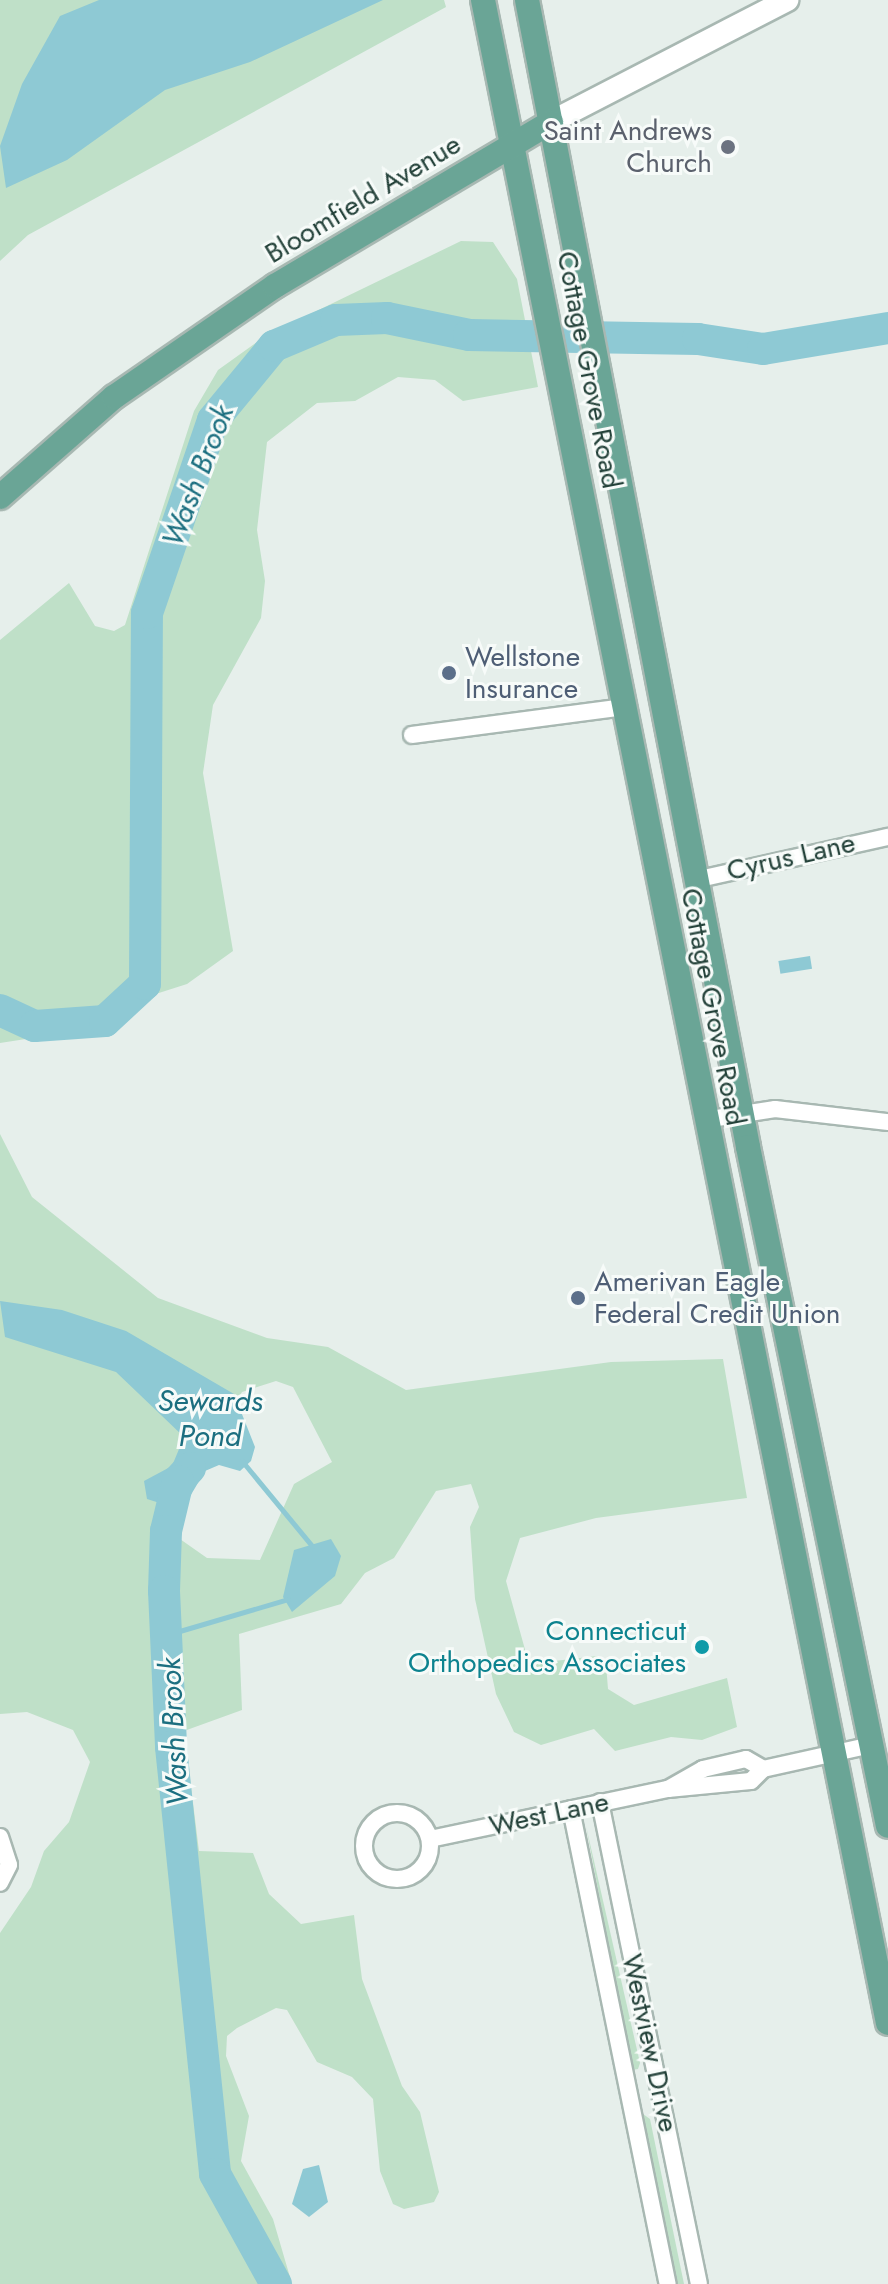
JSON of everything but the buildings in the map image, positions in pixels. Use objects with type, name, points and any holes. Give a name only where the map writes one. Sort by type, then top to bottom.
[{"type":"main road","name":"Cottage Grove Road","points":[[483,0],[548,316],[704,1120],[888,2023]]},
{"type":"main road","name":"Cottage Grove Road","points":[[527,0],[593,319],[695,880],[888,1826]]},
{"type":"main road","name":"Bloomfield Avenue","points":[[0,497],[114,397],[263,294],[551,122],[787,0]]},
{"type":"street","points":[[412,735],[624,707]]},
{"type":"street","name":"Cyrus Lane","points":[[695,880],[888,837]]},
{"type":"street","points":[[704,1120],[775,1109],[888,1122]]},
{"type":"street","name":"West Lane","points":[[430,1839],[668,1789],[703,1769],[746,1759],[763,1769],[871,1745]]},
{"type":"street","name":"Westview Drive","points":[[600,1802],[699,2284]]},
{"type":"street","name":"Westview Drive","points":[[571,1809],[668,2284]]},
{"type":"street","points":[[395,1813],[415,1818],[430,1839],[421,1869],[402,1879],[382,1875],[365,1849],[370,1828],[395,1813]]},
{"type":"street","points":[[0,1837],[9,1865],[0,1883]]},
{"type":"green space","points":[[0,0],[444,0],[446,7],[28,235],[0,261]]},
{"type":"green space","points":[[461,241],[493,242],[517,279],[538,387],[463,401],[435,380],[398,377],[355,401],[317,403],[267,442],[257,530],[265,581],[261,618],[213,705],[203,773],[233,951],[187,984],[115,1007],[84,1030],[0,1043],[0,640],[69,583],[95,626],[114,631],[125,625],[194,411],[218,370],[267,335]]},
{"type":"green space","points":[[0,1134],[32,1197],[158,1298],[267,1338],[328,1347],[406,1390],[611,1362],[723,1359],[747,1498],[596,1518],[520,1538],[506,1581],[529,1664],[597,1656],[606,1664],[608,1689],[634,1705],[727,1678],[737,1727],[702,1740],[671,1737],[615,1751],[594,1729],[541,1745],[514,1732],[496,1694],[475,1599],[470,1527],[479,1507],[471,1484],[436,1491],[394,1558],[365,1573],[341,1604],[239,1634],[242,1710],[184,1731],[199,1851],[253,1853],[269,1894],[301,1924],[354,1915],[362,1979],[402,2086],[420,2112],[439,2192],[434,2202],[404,2209],[393,2204],[380,2171],[373,2099],[352,2077],[317,2062],[287,2010],[276,2008],[237,2028],[227,2036],[226,2056],[249,2116],[241,2161],[273,2219],[292,2284],[0,2284],[0,1933],[31,1887],[44,1851],[69,1822],[90,1762],[73,1730],[27,1712],[0,1714]],"holes":[[[276,1381],[293,1387],[332,1462],[294,1484],[260,1560],[207,1558],[170,1532],[180,1492],[242,1392]]]},
{"type":"green space","points":[[586,1826],[640,2063],[638,2069],[632,2070]]},
{"type":"green space","points":[[643,2114],[650,2119],[684,2284],[673,2284]]},
{"type":"water","points":[[99,0],[383,0],[250,62],[165,90],[67,160],[6,188],[0,146],[22,84],[60,16]]},
{"type":"water","points":[[810,956],[812,969],[780,974],[778,961]]},
{"type":"water","name":"Sewards Pond","points":[[0,1301],[62,1310],[126,1331],[234,1394],[255,1447],[251,1461],[240,1471],[219,1465],[205,1471],[182,1510],[147,1499],[144,1481],[172,1466],[184,1437],[116,1372],[5,1337]]},
{"type":"water","points":[[331,1539],[341,1556],[335,1576],[292,1612],[283,1597],[294,1550]]},
{"type":"water","points":[[319,2165],[328,2202],[309,2217],[292,2204],[303,2169]]},
{"type":"waterway","name":"Wash Brook","points":[[0,1010],[35,1026],[105,1021],[145,984],[147,613],[213,420],[274,346],[336,320],[387,318],[469,335],[698,339],[763,349],[888,328]]},
{"type":"waterway","points":[[242,1461],[312,1546]]},
{"type":"waterway","name":"Wash Brook","points":[[190,1468],[178,1481],[166,1531],[164,1591],[171,1747],[215,2174],[276,2284]]},
{"type":"waterway","points":[[166,1635],[288,1599]]},
{"type":"place","name":"Saint Andrews Church","points":[[728,147]]},
{"type":"place","name":"Wellstone Insurance","points":[[449,673]]},
{"type":"place","name":"Amerivan Eagle Federal Credit Union","points":[[578,1298]]},
{"type":"place","name":"Connecticut Orthopedics Associates","points":[[702,1647]]}]
